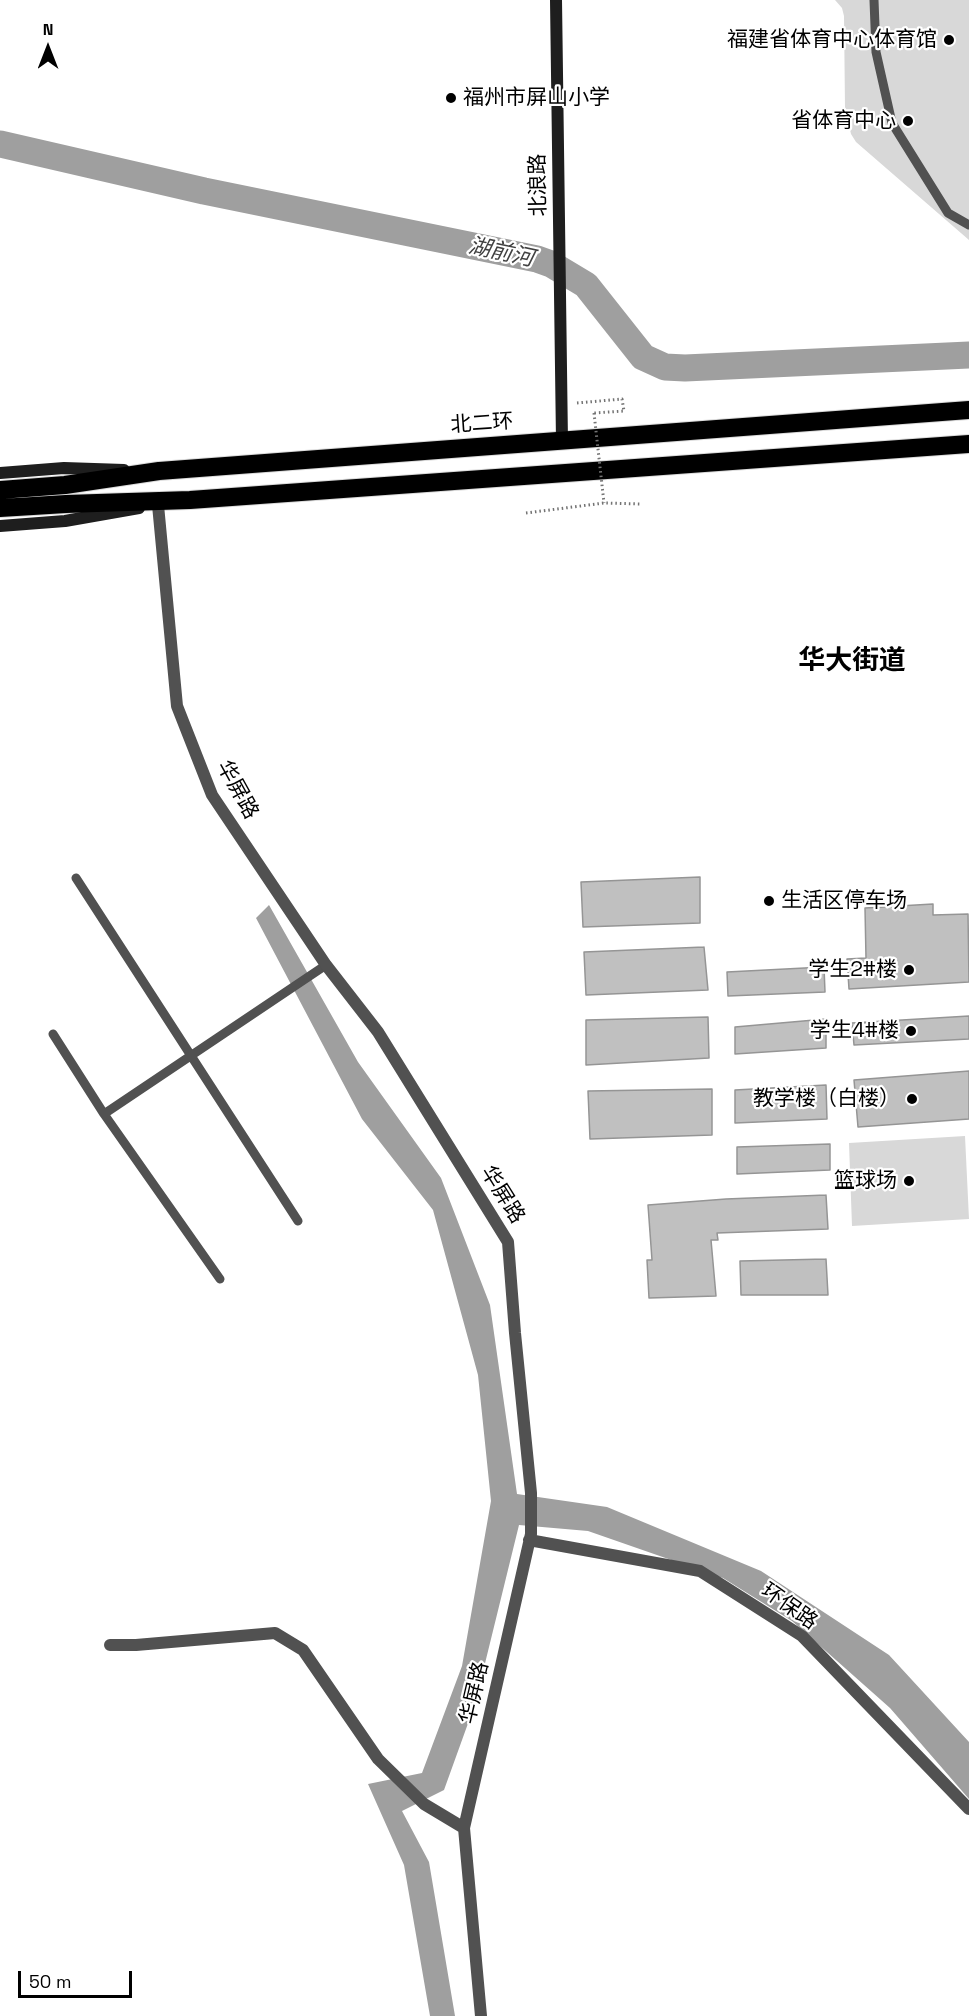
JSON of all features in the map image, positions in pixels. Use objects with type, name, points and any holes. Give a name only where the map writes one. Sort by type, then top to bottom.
[{"type":"highway","name":"北二环","points":[[0,489],[65,485],[159,471],[969,410]]},
{"type":"highway","points":[[0,508],[190,500],[969,444]]},
{"type":"street","name":"北浪路","points":[[556,0],[562,441]]},
{"type":"street","points":[[0,473],[64,468],[159,471]]},
{"type":"street","points":[[0,526],[65,520],[190,500]]},
{"type":"street","name":"华屏路","points":[[158,505],[177,706],[212,795],[326,965],[378,1032],[508,1242],[531,1493],[530,1537],[464,1828],[481,2016]]},
{"type":"street","name":"环保路","points":[[530,1537],[700,1571],[802,1636],[969,1809]]},
{"type":"street","points":[[110,1645],[275,1633],[303,1650],[378,1759],[424,1804],[464,1828]]},
{"type":"lane","points":[[874,0],[876,52],[892,123],[948,213],[969,225]]},
{"type":"lane","points":[[76,878],[298,1221]]},
{"type":"lane","points":[[104,1114],[326,965]]},
{"type":"lane","points":[[53,1034],[104,1114],[220,1279]]},
{"type":"path","points":[[577,403],[622,399],[624,411],[594,413],[604,503]]},
{"type":"path","points":[[526,513],[604,503],[642,504]]},
{"type":"shaded area","name":"省体育中心","points":[[835,0],[969,0],[969,240],[856,142],[851,134],[845,108],[844,16],[842,8]]},
{"type":"shaded area","points":[[269,905],[358,1062],[441,1178],[490,1305],[517,1494],[607,1507],[761,1571],[889,1655],[969,1742],[969,1799],[890,1708],[792,1621],[723,1578],[588,1531],[519,1525],[475,1704],[444,1790],[402,1811],[429,1862],[455,2016],[430,2016],[404,1865],[368,1784],[422,1773],[462,1666],[491,1501],[478,1375],[433,1210],[362,1119],[256,918]]},
{"type":"shaded area","name":"篮球场","points":[[965,1136],[969,1219],[852,1226],[849,1143]]},
{"type":"building","points":[[700,877],[700,923],[583,927],[581,882]]},
{"type":"building","points":[[933,904],[933,915],[968,914],[969,982],[849,989],[847,959],[866,958],[865,908]]},
{"type":"building","points":[[704,947],[708,990],[586,995],[584,952]]},
{"type":"building","points":[[824,967],[825,992],[728,996],[727,972]]},
{"type":"building","name":"学生4#楼","points":[[969,1016],[969,1039],[854,1045],[852,1023]]},
{"type":"building","points":[[708,1017],[709,1058],[586,1065],[586,1020]]},
{"type":"building","points":[[826,1019],[826,1048],[735,1054],[735,1027]]},
{"type":"building","name":"教学楼（白楼）","points":[[969,1071],[969,1119],[858,1127],[854,1080]]},
{"type":"building","points":[[826,1085],[827,1119],[735,1123],[735,1090]]},
{"type":"building","points":[[712,1089],[712,1135],[590,1139],[588,1091]]},
{"type":"building","points":[[830,1144],[830,1170],[737,1174],[737,1147]]},
{"type":"building","points":[[826,1195],[828,1229],[717,1233],[718,1240],[711,1240],[716,1296],[649,1298],[647,1260],[652,1260],[648,1205]]},
{"type":"building","points":[[826,1259],[828,1295],[741,1295],[740,1261]]},
{"type":"waterway","name":"湖前河","points":[[0,144],[204,191],[537,259],[551,264],[586,285],[643,357],[665,367],[969,355]]},
{"type":"place","name":"福建省体育中心体育馆","points":[[949,40]]},
{"type":"place","name":"福州市屏山小学","points":[[451,98]]},
{"type":"place","name":"省体育中心","points":[[908,121]]},
{"type":"place","name":"生活区停车场","points":[[769,901]]},
{"type":"place","name":"学生2#楼","points":[[909,970]]},
{"type":"place","name":"学生4#楼","points":[[911,1031]]},
{"type":"place","name":"教学楼（白楼）","points":[[912,1099]]},
{"type":"place","name":"篮球场","points":[[909,1181]]},
{"type":"district","name":"华大街道","points":[[852,662]]}]
